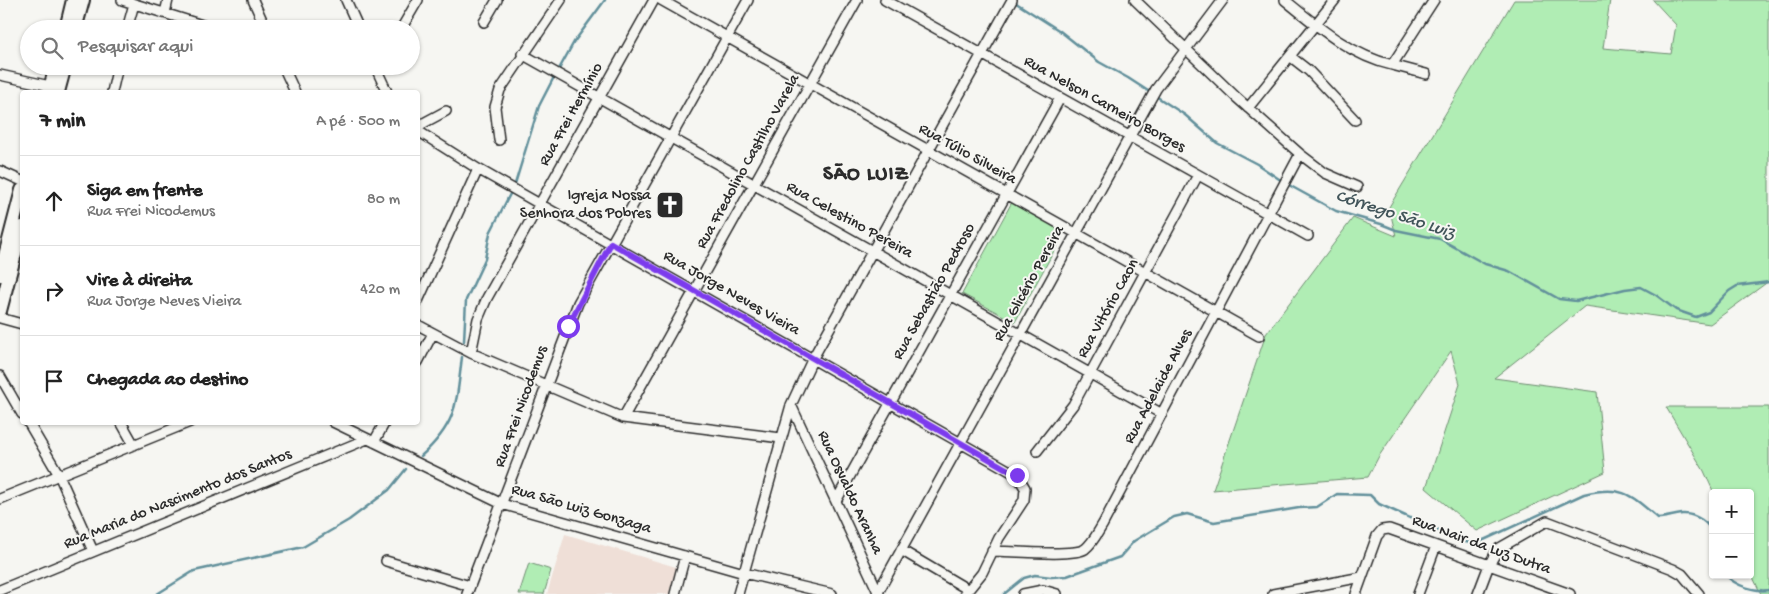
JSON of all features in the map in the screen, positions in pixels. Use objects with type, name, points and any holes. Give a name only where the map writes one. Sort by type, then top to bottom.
[{"type":"main road","points":[[68,20],[73,0]]},
{"type":"main road","points":[[77,20],[83,0]]},
{"type":"main road","points":[[52,90],[54,75]]},
{"type":"main road","points":[[52,90],[60,75]]},
{"type":"main road","points":[[0,275],[20,198]]},
{"type":"main road","points":[[0,311],[20,235]]},
{"type":"street","points":[[122,0],[187,20]]},
{"type":"street","points":[[165,13],[168,0]]},
{"type":"street","points":[[253,0],[262,20]]},
{"type":"street","points":[[346,0],[355,20]]},
{"type":"street","points":[[406,20],[418,0]]},
{"type":"street","points":[[484,22],[497,0]]},
{"type":"street","points":[[499,140],[495,116],[496,100],[522,54],[560,0]]},
{"type":"street","name":"Rua Frei Hermínio","points":[[471,353],[474,331],[482,308],[654,0]]},
{"type":"street","name":"Rua Túlio Silveira","points":[[661,0],[1259,336]]},
{"type":"street","name":"Rua Frei Nicodemus","points":[[468,590],[578,303],[748,0]]},
{"type":"street","name":"Rua Fredolino Castilho Varela","points":[[624,418],[857,0]]},
{"type":"street","name":"Rua Nelson Carneiro Borges","points":[[885,0],[1308,236]]},
{"type":"street","points":[[1135,0],[1248,108],[1300,154],[1325,172],[1357,187]]},
{"type":"street","name":"Rua Glicério Pereira","points":[[877,593],[1147,103],[1185,48],[1222,0]]},
{"type":"street","points":[[1285,0],[1316,25],[1364,57],[1426,74]]},
{"type":"street","points":[[1248,108],[1335,0]]},
{"type":"street","points":[[1392,65],[1434,0]]},
{"type":"street","points":[[738,594],[791,405],[813,358],[1011,3]]},
{"type":"street","points":[[130,20],[134,4]]},
{"type":"street","name":"Rua Celestino Pereira","points":[[522,54],[1162,414]]},
{"type":"street","points":[[1291,57],[1312,75],[1355,120]]},
{"type":"street","points":[[0,74],[52,90]]},
{"type":"street","points":[[112,90],[116,75]]},
{"type":"street","points":[[287,75],[293,90]]},
{"type":"street","points":[[379,75],[386,90]]},
{"type":"street","name":"Rua Sebastião Pedroso","points":[[836,501],[1060,98]]},
{"type":"street","points":[[420,125],[446,111]]},
{"type":"street","name":"Rua Jorge Neves Vieira","points":[[420,132],[478,169],[1017,475],[1025,488],[1024,500],[992,550]]},
{"type":"street","name":"Rua Adelaide Alves","points":[[992,550],[1070,553],[1084,550],[1103,524],[1300,154]]},
{"type":"street","points":[[420,298],[478,169]]},
{"type":"street","points":[[0,171],[20,180]]},
{"type":"street","name":"Rua Vitório Caon","points":[[1037,450],[1070,410],[1198,175]]},
{"type":"street","points":[[0,318],[20,323]]},
{"type":"street","points":[[420,326],[432,335],[471,353],[624,418],[781,438]]},
{"type":"street","points":[[420,358],[432,335]]},
{"type":"street","points":[[0,376],[20,411]]},
{"type":"street","name":"Rua Osvaldo Aranha","points":[[791,405],[877,593]]},
{"type":"street","points":[[30,425],[59,475],[93,551]]},
{"type":"street","points":[[123,425],[134,445]]},
{"type":"street","points":[[0,499],[183,425]]},
{"type":"street","name":"Rua São Luiz Gonzaga","points":[[339,425],[502,504],[744,573],[832,594]]},
{"type":"street","points":[[370,440],[382,425]]},
{"type":"street","name":"Rua Maria do Nascimento dos Santos","points":[[0,590],[370,440]]},
{"type":"street","points":[[1478,594],[1489,565],[1498,549],[1547,521],[1673,569],[1682,574],[1699,594]]},
{"type":"street","name":"Rua Nair da Luz Dutra","points":[[1362,576],[1377,536],[1382,530],[1389,529],[1570,594]]},
{"type":"street","points":[[1418,594],[1436,546]]},
{"type":"street","points":[[901,550],[966,592],[982,573],[992,550]]},
{"type":"street","points":[[675,594],[685,556]]},
{"type":"street","points":[[386,560],[468,590]]},
{"type":"street","points":[[1273,594],[1296,592],[1362,576]]},
{"type":"street","points":[[1356,594],[1362,576]]},
{"type":"street","points":[[1538,594],[1541,584]]},
{"type":"street","points":[[1023,594],[1043,590],[1058,594]]},
{"type":"shaded area","points":[[565,534],[676,567],[669,594],[547,594]]},
{"type":"green space","points":[[1514,0],[1610,0],[1603,48],[1671,54],[1676,25],[1653,0],[1769,0],[1769,281],[1710,324],[1585,306],[1494,378],[1597,392],[1605,472],[1477,531],[1426,488],[1460,384],[1451,351],[1379,456],[1368,477],[1213,490],[1266,334],[1353,218],[1396,236],[1389,207]]},
{"type":"green space","points":[[1012,202],[1065,231],[1015,322],[962,294]]},
{"type":"green space","points":[[1666,407],[1769,407],[1769,594],[1761,594],[1754,579],[1754,489],[1712,489],[1704,471]]},
{"type":"green space","points":[[529,563],[551,570],[544,594],[519,594]]},
{"type":"waterway","name":"Córrego São Luiz","points":[[558,71],[574,42],[605,0]]},
{"type":"waterway","name":"Córrego São Luiz","points":[[1013,1],[1060,31],[1099,62],[1128,78],[1185,115],[1217,143],[1257,164],[1282,181]]},
{"type":"waterway","name":"Córrego São Luiz","points":[[515,184],[539,106],[555,75]]},
{"type":"waterway","name":"Córrego São Luiz","points":[[1287,184],[1336,211],[1396,230],[1440,239],[1485,264],[1509,271],[1559,299],[1576,301],[1641,287],[1656,295],[1676,310],[1696,317],[1709,312],[1729,291],[1737,286],[1769,282]]},
{"type":"waterway","name":"Córrego São Luiz","points":[[464,341],[466,300],[485,259],[490,233],[510,194]]},
{"type":"waterway","name":"Córrego São Luiz","points":[[421,456],[433,444],[449,422],[456,400],[462,357]]},
{"type":"waterway","name":"Córrego São Luiz","points":[[157,594],[194,571],[303,547],[349,520],[389,490],[406,469]]},
{"type":"waterway","points":[[1004,594],[1024,578],[1035,575],[1067,576],[1120,557],[1134,541],[1174,517],[1187,514],[1214,522],[1299,508],[1317,507],[1337,494],[1370,495],[1379,504],[1461,541],[1475,544],[1584,494],[1597,491],[1617,491],[1632,497],[1658,518],[1682,514],[1692,515],[1706,523],[1713,534]]},
{"type":"waterway","points":[[1730,579],[1746,587],[1769,590]]},
{"type":"place","name":"Igreja Nossa Senhora dos Pobres","points":[[670,205]]},
{"type":"district","name":"SÃO LUIZ","points":[[866,175]]},
{"type":"route","points":[[568,326],[578,303],[611,243],[1017,475]]}]
